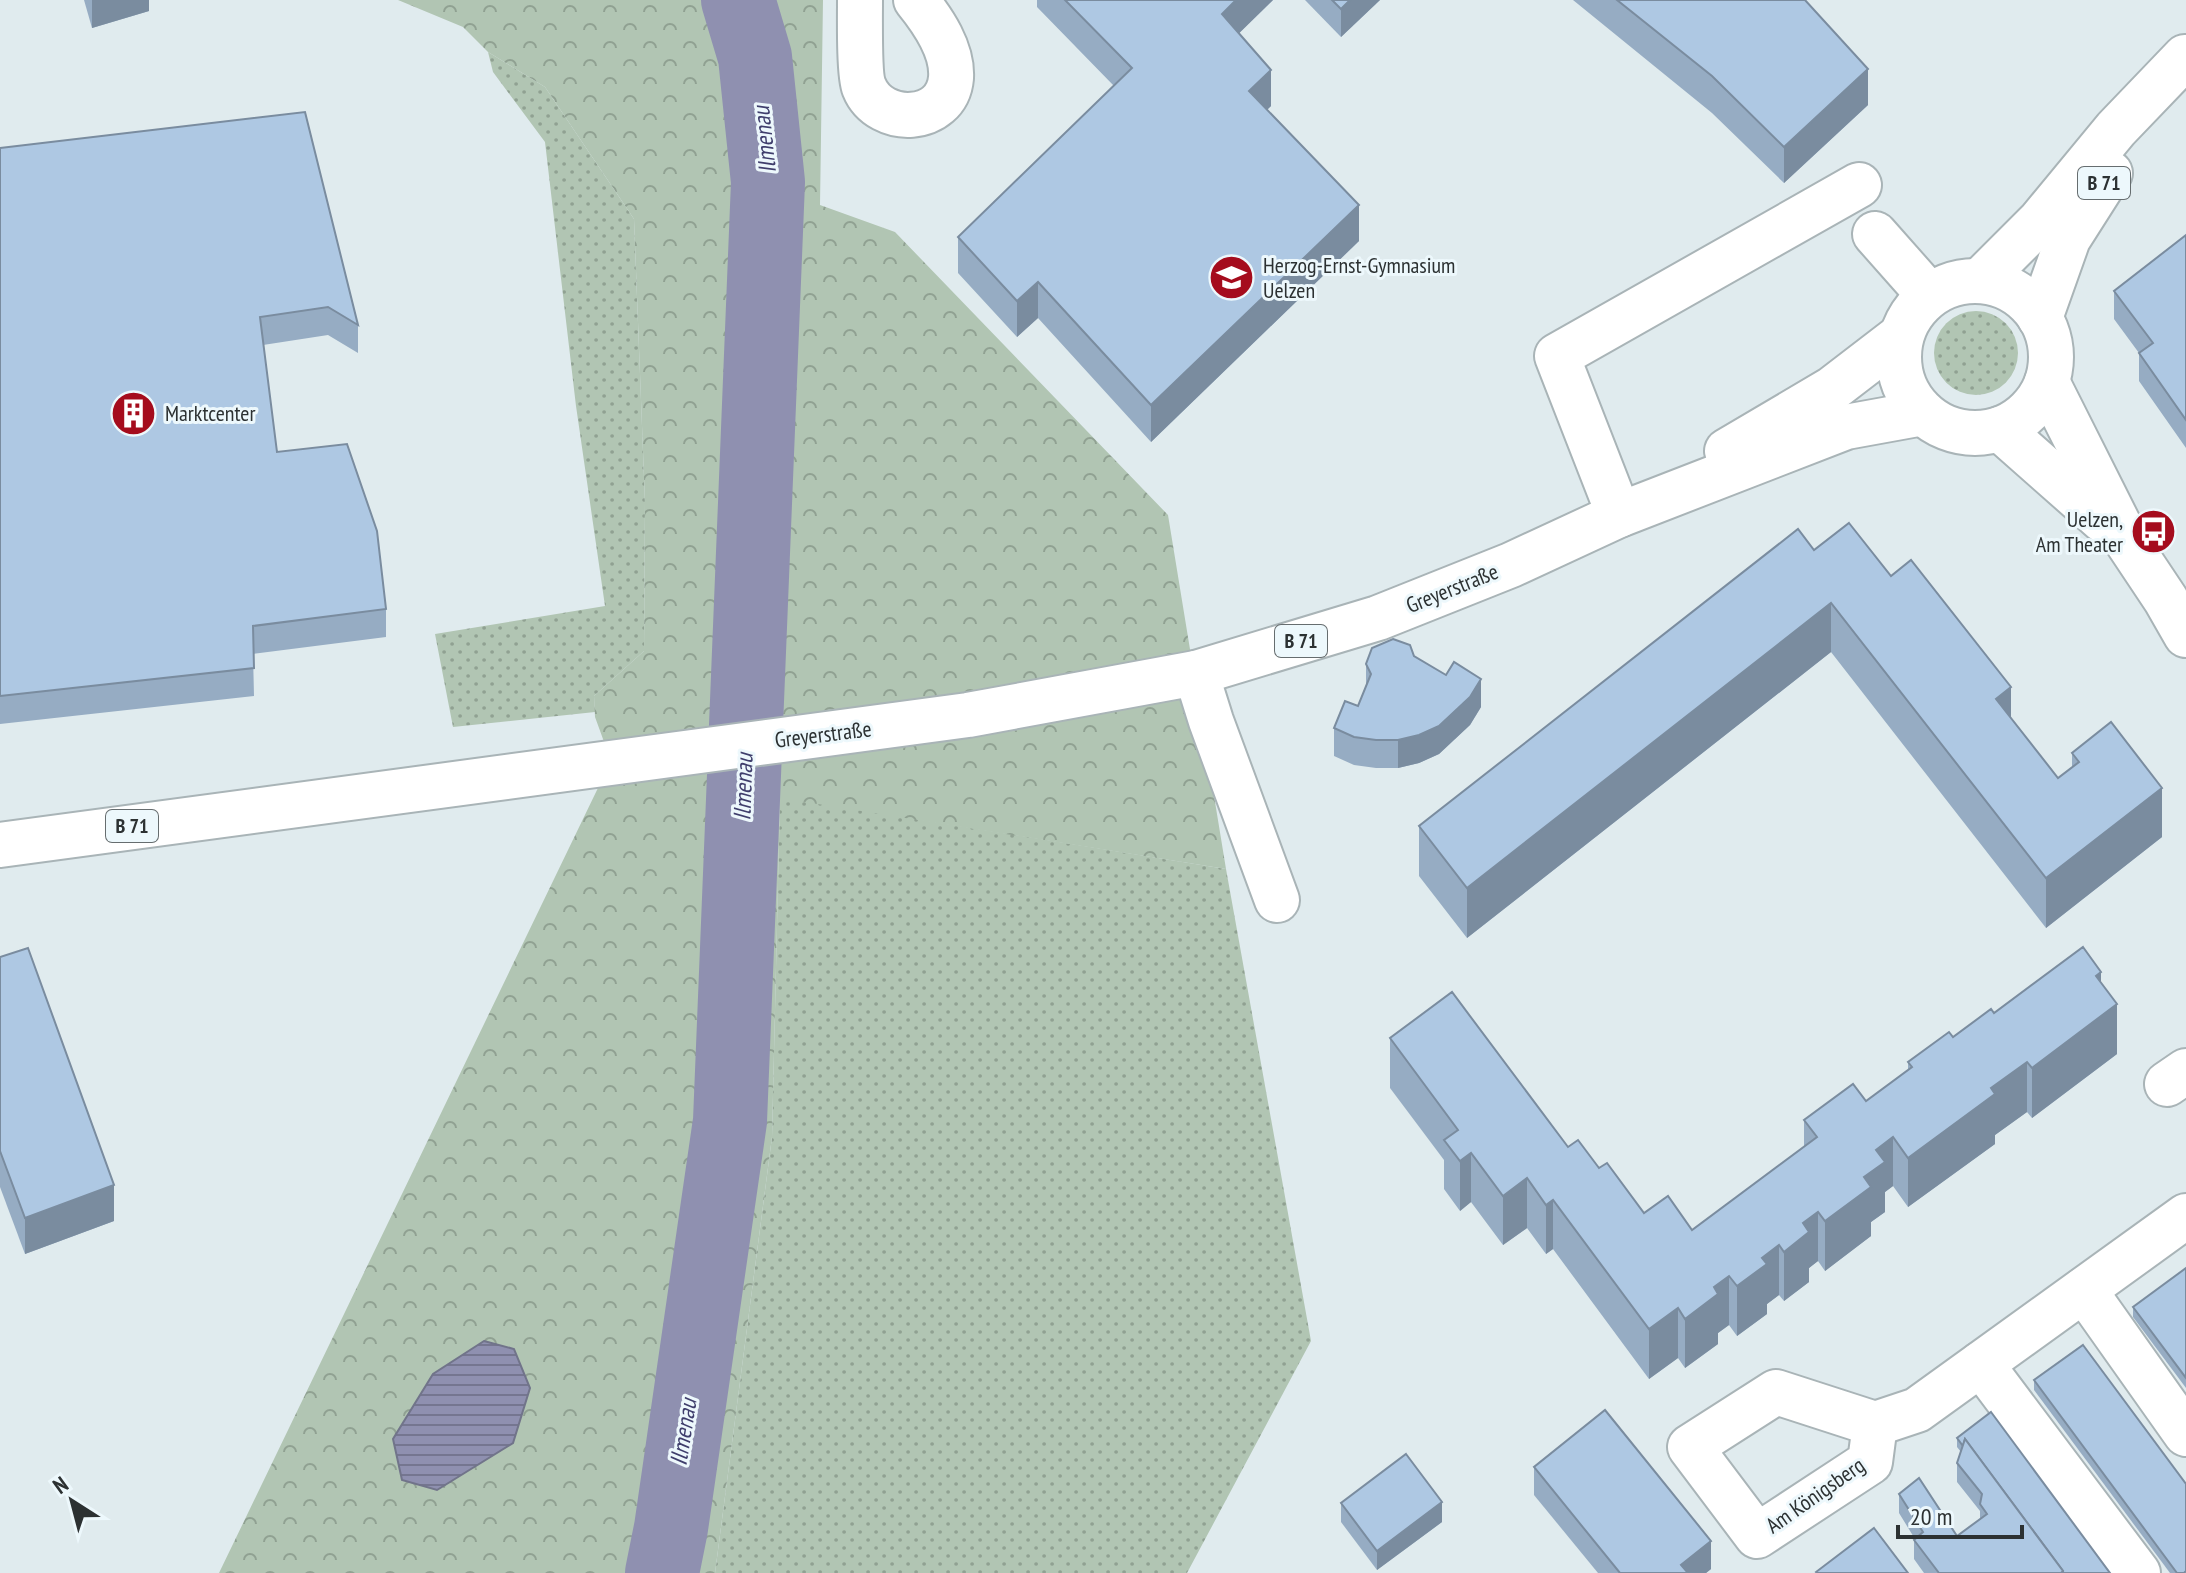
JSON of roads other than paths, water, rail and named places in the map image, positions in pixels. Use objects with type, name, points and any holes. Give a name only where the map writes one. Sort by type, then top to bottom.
[{"type":"main road","points":[[860,0],[863,86],[876,103],[890,112],[906,116],[928,112],[936,106],[944,99],[951,79],[947,51],[916,0]]},
{"type":"main road","name":"B 71","points":[[1980,281],[2040,221],[2116,129],[2186,56]]},
{"type":"main road","name":"B 71","points":[[2040,318],[2068,239],[2186,56]]},
{"type":"main road","points":[[1619,515],[1557,356],[1859,185]]},
{"type":"main road","points":[[1875,234],[1929,295]]},
{"type":"main road","points":[[1980,281],[2004,286],[2025,299],[2040,318],[2051,349],[2047,382],[2036,402],[2020,418],[2000,429],[1973,433],[1946,428],[1923,413],[1906,391],[1898,364],[1901,336],[1912,314],[1929,295],[1953,284],[1980,281]]},
{"type":"main road","name":"Greyerstraße","points":[[1619,515],[1832,389],[1901,336]]},
{"type":"main road","points":[[2047,382],[2128,543]]},
{"type":"main road","name":"Greyerstraße","points":[[0,845],[968,715],[1196,673],[1378,618],[1511,565],[1619,515],[1846,427],[1923,413]]},
{"type":"main road","points":[[2000,429],[2128,543],[2179,607]]},
{"type":"main road","points":[[1196,673],[1277,900]]},
{"type":"main road","points":[[1875,1424],[1917,1410],[2084,1290],[2183,1224]]},
{"type":"main road","points":[[2084,1290],[2186,1434]]},
{"type":"main road","points":[[1981,1364],[2138,1573]]},
{"type":"water","points":[[484,1341],[514,1349],[530,1388],[513,1443],[437,1490],[402,1480],[393,1439],[433,1374]]},
{"type":"waterway","name":"Ilmenau","points":[[662,1573],[730,1121],[768,182],[755,57],[738,0]]},
{"type":"place","name":"Herzog-Ernst-Gymnasium Uelzen","points":[[1232,278]]},
{"type":"place","name":"Marktcenter","points":[[134,413]]},
{"type":"place","name":"Uelzen, Am Theater","points":[[2154,532]]}]
